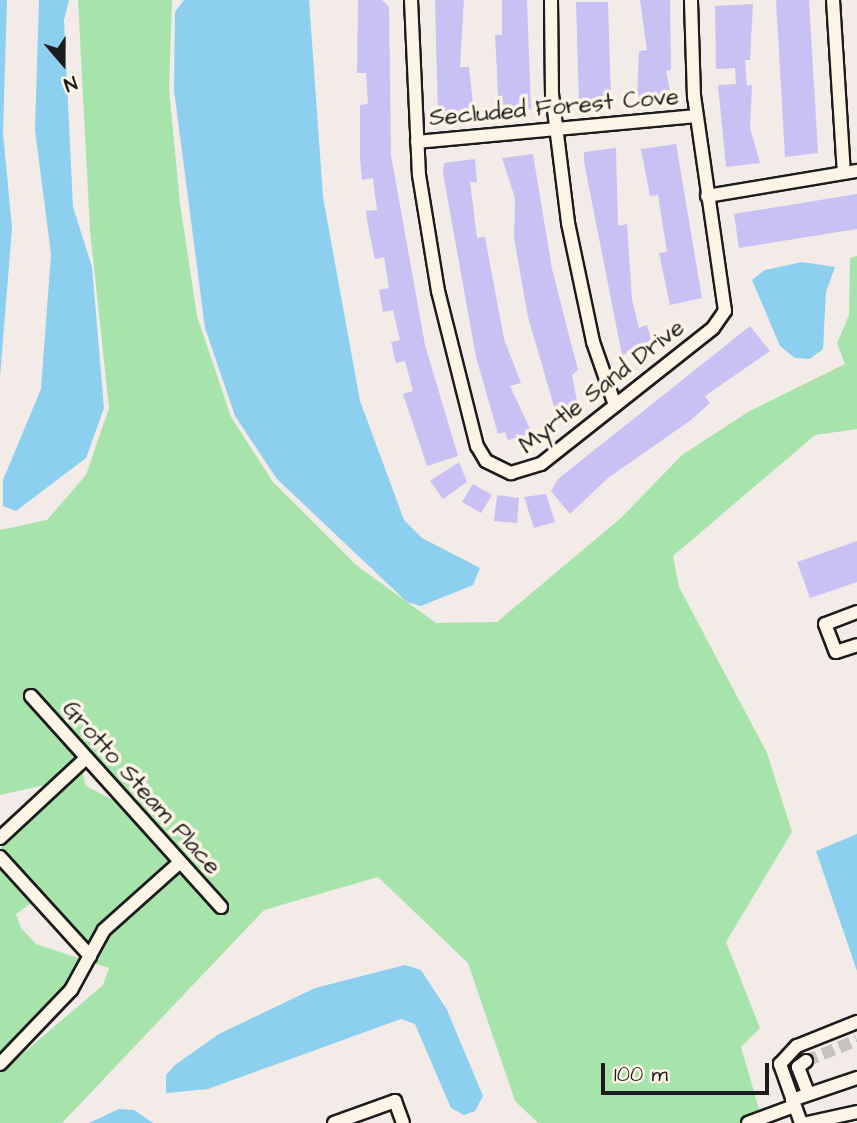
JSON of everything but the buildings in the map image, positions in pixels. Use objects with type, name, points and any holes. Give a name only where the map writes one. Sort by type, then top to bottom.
[{"type":"street","name":"Myrtle Sand Drive","points":[[411,0],[416,142],[441,304],[469,421],[486,461],[524,472],[713,328],[725,311],[696,116],[691,0]]},
{"type":"street","points":[[551,0],[556,130],[579,281],[615,405]]},
{"type":"street","points":[[707,196],[851,172],[833,0]]},
{"type":"street","name":"Secluded Forest Cove","points":[[416,142],[696,116]]},
{"type":"street","points":[[857,612],[825,624],[836,652],[857,645]]},
{"type":"street","name":"Grotto Steam Place","points":[[31,696],[221,907]]},
{"type":"street","points":[[0,838],[86,758]]},
{"type":"street","points":[[0,857],[90,956]]},
{"type":"street","points":[[0,1064],[71,990],[104,930],[179,863]]},
{"type":"street","points":[[857,1022],[787,1053],[780,1073],[804,1123],[857,1112]]},
{"type":"street","points":[[806,1061],[798,1068],[808,1093]]},
{"type":"street","points":[[748,1123],[774,1119],[808,1093],[857,1078]]},
{"type":"street","points":[[334,1123],[394,1101],[403,1123]]},
{"type":"green space","points":[[78,0],[172,0],[169,89],[180,204],[197,316],[231,417],[273,482],[356,565],[436,623],[497,622],[621,518],[682,455],[748,412],[845,364],[837,343],[849,315],[850,258],[857,256],[857,429],[815,435],[673,556],[679,587],[767,753],[792,832],[726,942],[760,1028],[741,1047],[763,1123],[538,1123],[515,1101],[468,963],[378,877],[264,910],[62,1123],[0,1123],[0,1073],[103,985],[109,968],[93,963],[108,934],[179,872],[221,916],[229,907],[31,687],[23,696],[78,758],[49,784],[0,795],[0,530],[47,520],[86,475],[109,408],[90,230]]},
{"type":"green space","points":[[82,771],[86,786],[117,802],[170,862],[100,925],[88,945],[0,848]]},
{"type":"green space","points":[[0,866],[33,902],[16,914],[21,928],[36,944],[81,959],[66,985],[0,1055]]},
{"type":"water","points":[[0,0],[7,0],[3,133],[12,228],[0,377]]},
{"type":"water","points":[[39,0],[69,0],[64,20],[73,207],[92,267],[104,408],[86,458],[16,511],[3,506],[3,480],[41,389],[51,254],[35,130]]},
{"type":"water","points":[[184,0],[309,0],[323,197],[360,401],[404,520],[422,538],[480,568],[473,585],[421,606],[407,602],[277,479],[235,416],[205,328],[174,90],[175,12]]},
{"type":"water","points":[[802,262],[835,267],[826,292],[823,349],[810,359],[795,358],[780,346],[752,280],[765,270]]},
{"type":"water","points":[[857,834],[857,971],[816,851]]},
{"type":"water","points":[[405,965],[421,970],[447,1010],[483,1096],[475,1111],[464,1115],[451,1108],[415,1024],[401,1019],[208,1089],[166,1093],[166,1075],[175,1065],[219,1034],[315,988]]},
{"type":"water","points":[[119,1109],[134,1110],[153,1123],[89,1123]]},
{"type":"tunnel","points":[[806,1061],[857,1040]]}]
